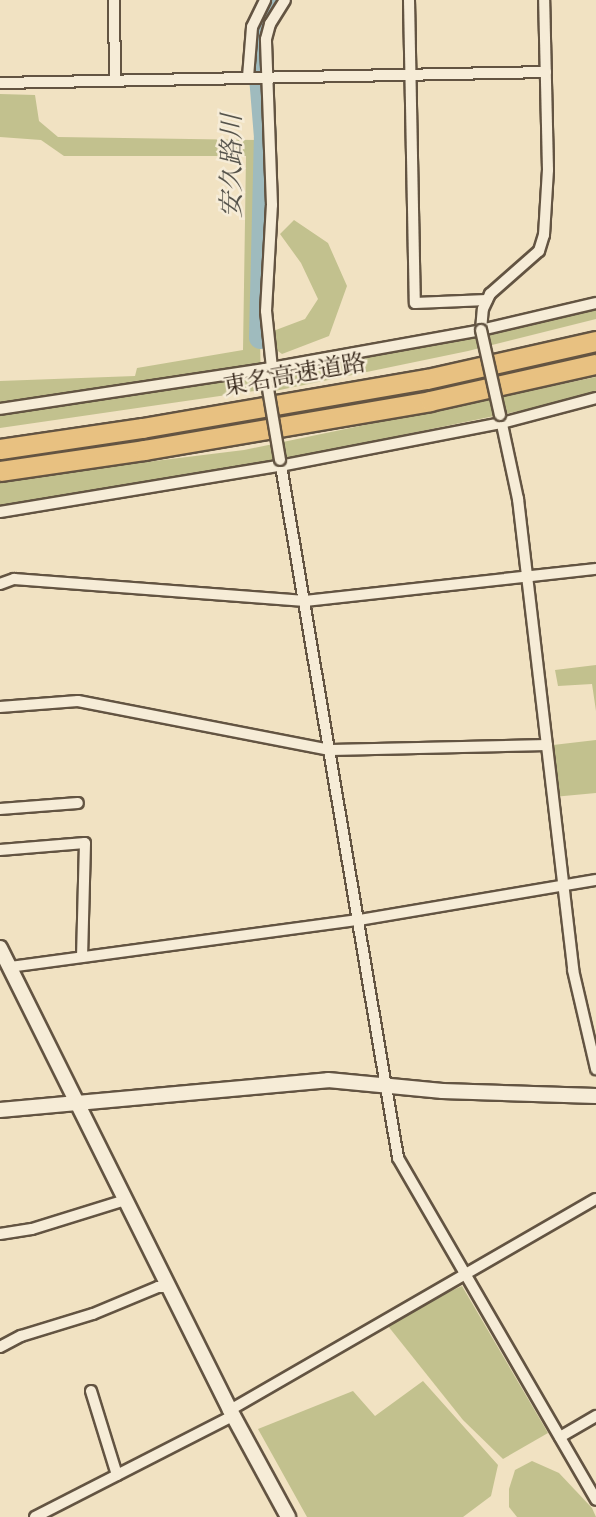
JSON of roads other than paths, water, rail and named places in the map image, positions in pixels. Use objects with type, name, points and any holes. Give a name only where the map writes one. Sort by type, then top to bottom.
[{"type":"highway","name":"東名高速道路","points":[[0,449],[142,428],[427,379],[596,341]]},
{"type":"highway","name":"東名高速道路","points":[[0,471],[144,450],[430,401],[596,364]]},
{"type":"street","points":[[114,0],[115,80]]},
{"type":"street","points":[[248,77],[252,27],[265,0]]},
{"type":"street","points":[[285,0],[270,24],[266,39],[265,77],[272,195],[266,310],[268,371],[281,463],[398,1158],[596,1500]]},
{"type":"street","points":[[409,0],[415,303],[487,300]]},
{"type":"street","points":[[544,0],[547,194],[544,235],[539,251],[487,300],[483,309],[481,330],[518,499],[573,970],[596,1069]]},
{"type":"street","points":[[0,83],[546,72]]},
{"type":"street","points":[[0,409],[268,371],[481,330],[596,303]]},
{"type":"street","points":[[0,512],[281,463],[596,398]]},
{"type":"street","points":[[0,584],[14,579],[305,601],[596,569]]},
{"type":"street","points":[[0,707],[78,701],[331,750],[547,745]]},
{"type":"street","points":[[0,809],[78,803]]},
{"type":"street","points":[[0,850],[85,843],[82,957]]},
{"type":"street","points":[[10,967],[359,920],[596,880]]},
{"type":"street","points":[[0,948],[232,1413],[288,1517]]},
{"type":"street","points":[[0,1110],[328,1080],[442,1091],[596,1096]]},
{"type":"street","points":[[40,1516],[232,1413],[596,1199]]},
{"type":"street","points":[[0,1234],[32,1229],[125,1200]]},
{"type":"street","points":[[0,1347],[21,1336],[93,1314],[158,1287],[169,1287]]},
{"type":"street","points":[[91,1391],[117,1475]]},
{"type":"street","points":[[560,1437],[596,1416]]},
{"type":"waterway","name":"安久路川","points":[[260,337],[265,137],[257,40],[275,0]]}]
